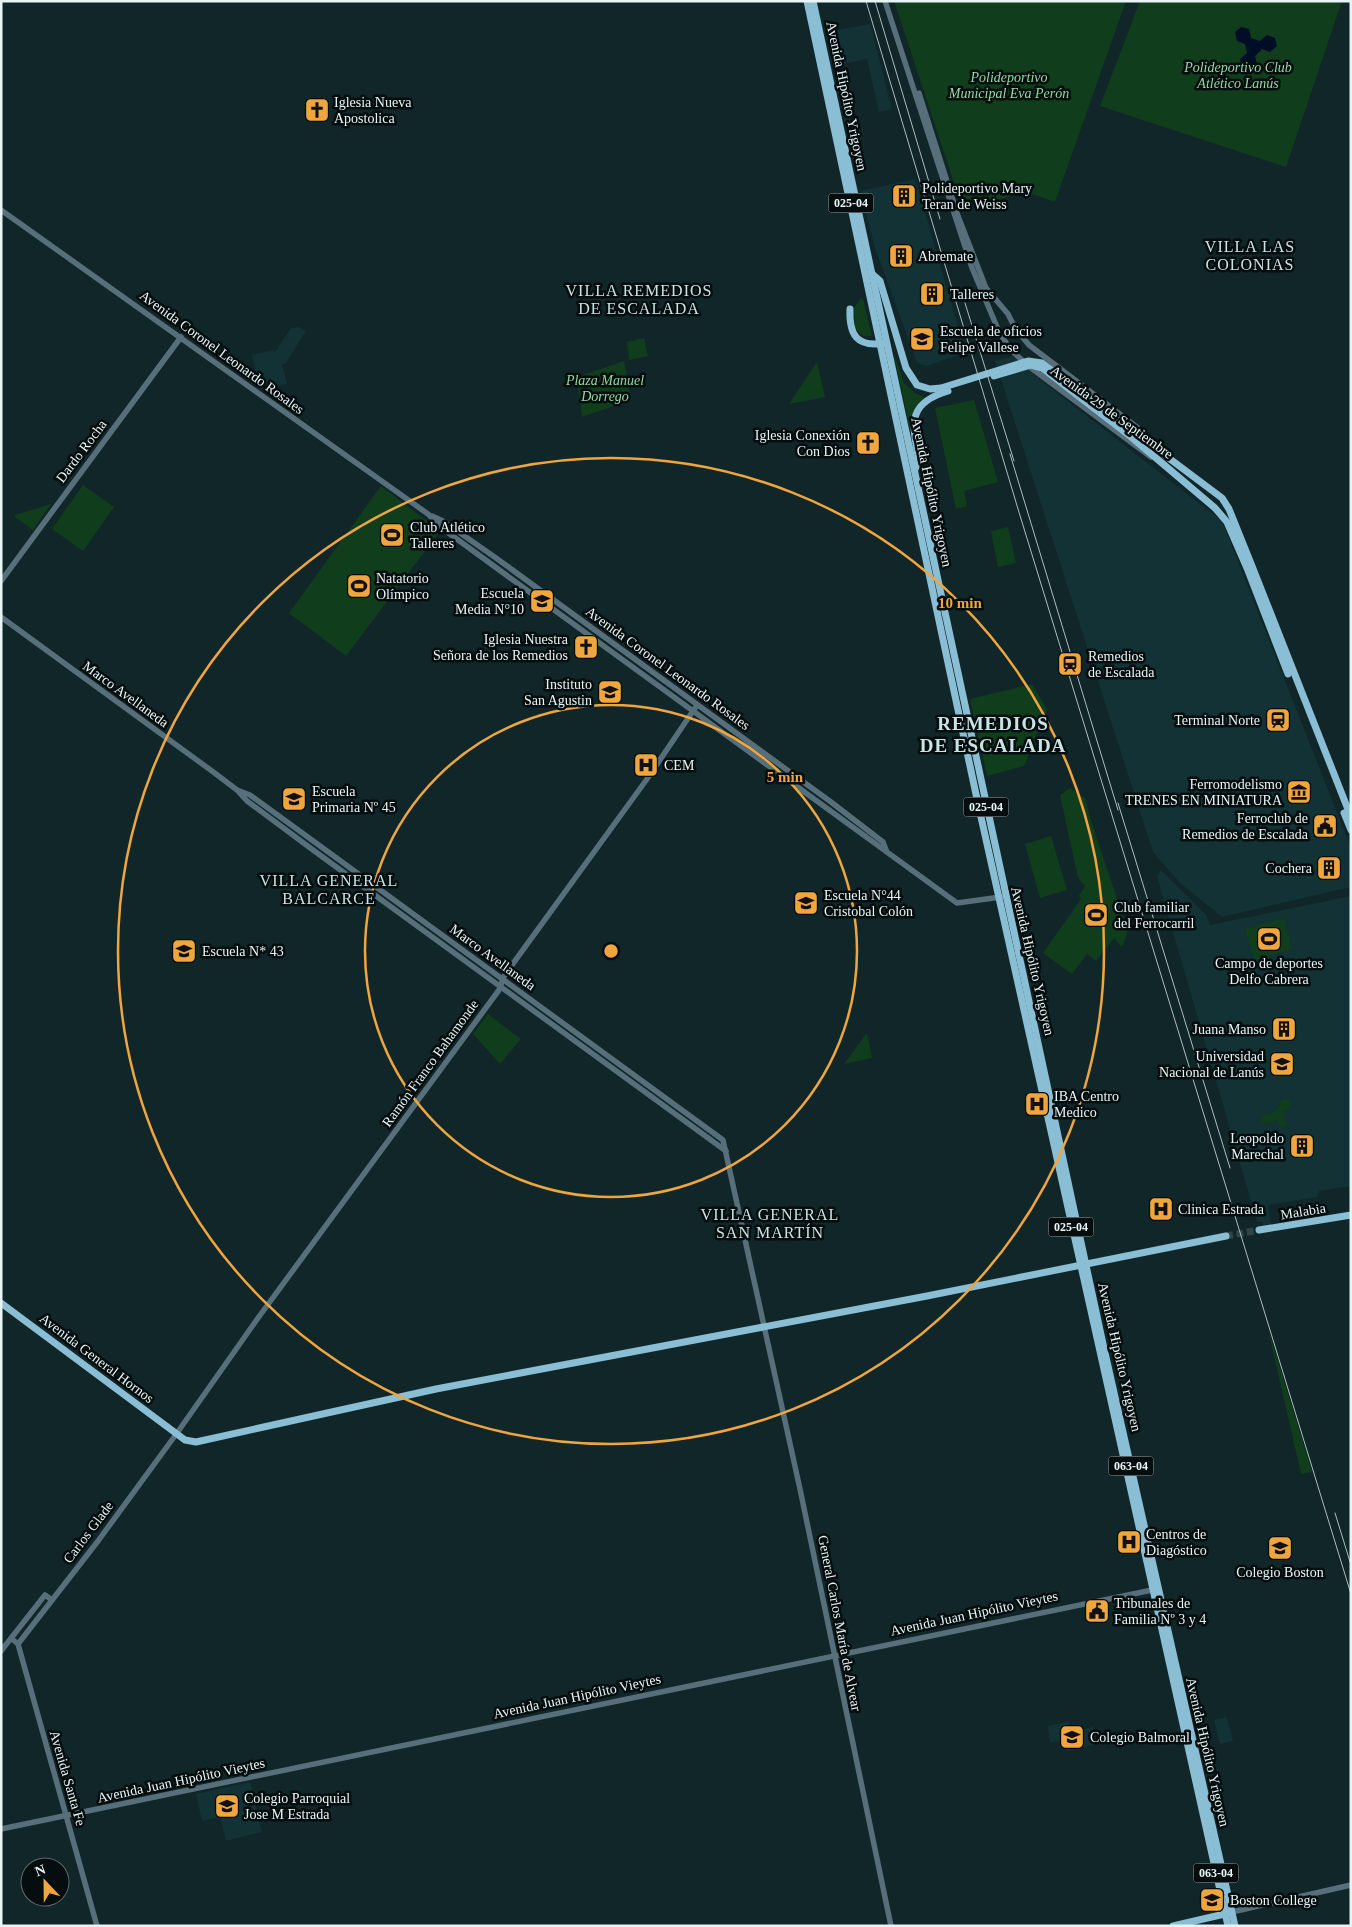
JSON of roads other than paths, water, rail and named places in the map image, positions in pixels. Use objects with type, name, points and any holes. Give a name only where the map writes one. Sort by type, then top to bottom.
[{"type":"main road","name":"Avenida Hipólito Yrigoyen","points":[[807,1],[1083,1265],[1228,1913],[1228,1926]]},
{"type":"main road","name":"Avenida Hipólito Yrigoyen","points":[[813,1],[872,274],[883,345],[915,469],[1003,896]]},
{"type":"main road","points":[[872,274],[880,281],[902,369],[911,385],[928,393],[942,393]]},
{"type":"main road","points":[[850,309],[852,332],[863,342],[898,347]]},
{"type":"main road","points":[[898,347],[912,380],[917,385],[930,389],[941,388],[1028,361],[1042,363],[1132,435],[1162,464]]},
{"type":"main road","points":[[915,469],[919,462],[914,416],[924,402],[942,393],[1025,367],[1036,366],[1047,371],[1132,435],[1161,451]]},
{"type":"main road","name":"Avenida 29 de Septiembre","points":[[1161,451],[1226,503],[1351,817]]},
{"type":"main road","name":"Avenida 29 de Septiembre","points":[[1162,464],[1215,508],[1227,522],[1351,830]]},
{"type":"main road","name":"Malabia","points":[[1259,1230],[1351,1216]]},
{"type":"main road","name":"Avenida General Hornos","points":[[1,1303],[190,1442],[205,1441],[436,1389],[1226,1236]]},
{"type":"main road","name":"Avenida Hipólito Yrigoyen","points":[[1228,1913],[1235,1926]]},
{"type":"main road","points":[[1173,1926],[1228,1913]]},
{"type":"street","name":"Avenida 29 de Septiembre","points":[[886,1],[958,216],[989,293],[1008,314],[1015,328],[1029,345],[1138,428],[1161,451]]},
{"type":"street","name":"Avenida 29 de Septiembre","points":[[886,1],[963,244],[1000,334],[1012,351],[1030,368],[1130,443],[1162,464]]},
{"type":"street","name":"Avenida Coronel Leonardo Rosales","points":[[1,210],[428,514],[443,528],[957,903],[1003,896]]},
{"type":"street","name":"Dardo Rocha","points":[[1,581],[181,337]]},
{"type":"street","name":"Avenida Coronel Leonardo Rosales","points":[[428,514],[451,526],[698,705],[883,842],[886,850]]},
{"type":"street","name":"Marco Avellaneda","points":[[1,617],[237,790],[250,795],[501,983],[720,1136],[730,1168]]},
{"type":"street","name":"Ramón Franco Bahamonde","points":[[177,1433],[501,983],[698,705]]},
{"type":"street","name":"General Carlos María de Alvear","points":[[730,1168],[891,1926]]},
{"type":"street","name":"Carlos Glade","points":[[18,1644],[177,1433]]},
{"type":"street","name":"Avenida Juan Hipólito Vieytes","points":[[1,1829],[1155,1589]]},
{"type":"street","points":[[1,1651],[45,1595],[52,1600]]},
{"type":"street","points":[[12,1639],[18,1644]]},
{"type":"street","name":"Avenida Santa Fe","points":[[18,1644],[97,1926]]},
{"type":"street","points":[[1228,1913],[1351,1885]]},
{"type":"tunnel","points":[[1226,1236],[1259,1230]]},
{"type":"railway","points":[[866,1],[1018,509],[1351,1594]]},
{"type":"railway","points":[[875,1],[940,219]]},
{"type":"railway","points":[[965,303],[1014,461]]},
{"type":"railway","points":[[1010,454],[1118,810]]},
{"type":"railway","points":[[1118,803],[1230,1168]]},
{"type":"railway","points":[[1335,1513],[1351,1565]]},
{"type":"place","name":"Iglesia Nueva Apostolica","points":[[317,110]]},
{"type":"place","name":"Polideportivo Mary Teran de Weiss","points":[[904,196]]},
{"type":"place","name":"Abremate","points":[[901,256]]},
{"type":"place","name":"Talleres","points":[[932,294]]},
{"type":"place","name":"Escuela de oficios Felipe Vallese","points":[[922,339]]},
{"type":"place","name":"Iglesia Conexión Con Dios","points":[[868,443]]},
{"type":"place","name":"Club Atlético Talleres","points":[[392,535]]},
{"type":"place","name":"Natatorio Olímpico","points":[[359,586]]},
{"type":"place","name":"Escuela Media N°10","points":[[542,601]]},
{"type":"place","name":"Iglesia Nuestra Señora de los Remedios","points":[[586,647]]},
{"type":"place","name":"Remedios de Escalada","points":[[1070,664]]},
{"type":"place","name":"Instituto San Agustin","points":[[610,692]]},
{"type":"place","name":"Terminal Norte","points":[[1278,720]]},
{"type":"place","name":"CEM","points":[[646,765]]},
{"type":"place","name":"Ferromodelismo TRENES EN MINIATURA","points":[[1299,792]]},
{"type":"place","name":"Escuela Primaria Nº 45","points":[[294,799]]},
{"type":"place","name":"Ferroclub de Remedios de Escalada","points":[[1325,826]]},
{"type":"place","name":"Cochera","points":[[1329,868]]},
{"type":"place","name":"Escuela N°44 Cristobal Colón","points":[[806,903]]},
{"type":"place","name":"Club familiar del Ferrocarril","points":[[1096,915]]},
{"type":"place","name":"Campo de deportes Delfo Cabrera","points":[[1269,939]]},
{"type":"place","name":"Escuela N* 43","points":[[184,951]]},
{"type":"place","name":"Juana Manso","points":[[1284,1029]]},
{"type":"place","name":"Universidad Nacional de Lanús","points":[[1282,1064]]},
{"type":"place","name":"IBA Centro Medico","points":[[1037,1104]]},
{"type":"place","name":"Leopoldo Marechal","points":[[1302,1146]]},
{"type":"place","name":"Clinica Estrada","points":[[1161,1209]]},
{"type":"place","name":"Centros de Diagóstico","points":[[1129,1542]]},
{"type":"place","name":"Colegio Boston","points":[[1280,1548]]},
{"type":"place","name":"Tribunales de Familia Nº 3 y 4","points":[[1097,1611]]},
{"type":"place","name":"Colegio Balmoral","points":[[1072,1737]]},
{"type":"place","name":"Colegio Parroquial Jose M Estrada","points":[[227,1806]]},
{"type":"place","name":"Boston College","points":[[1212,1900]]},
{"type":"district","name":"VILLA LAS COLONIAS","points":[[1250,255]]},
{"type":"district","name":"VILLA REMEDIOS DE ESCALADA","points":[[639,299]]},
{"type":"district","name":"REMEDIOS DE ESCALADA","points":[[993,734]]},
{"type":"district","name":"VILLA GENERAL BALCARCE","points":[[329,889]]},
{"type":"district","name":"VILLA GENERAL SAN MARTÍN","points":[[770,1223]]},
{"type":"park label","name":"Polideportivo Club Atlético Lanús","points":[[1238,76]]},
{"type":"park label","name":"Polideportivo Municipal Eva Perón","points":[[1009,86]]},
{"type":"park label","name":"Plaza Manuel Dorrego","points":[[605,388]]}]
